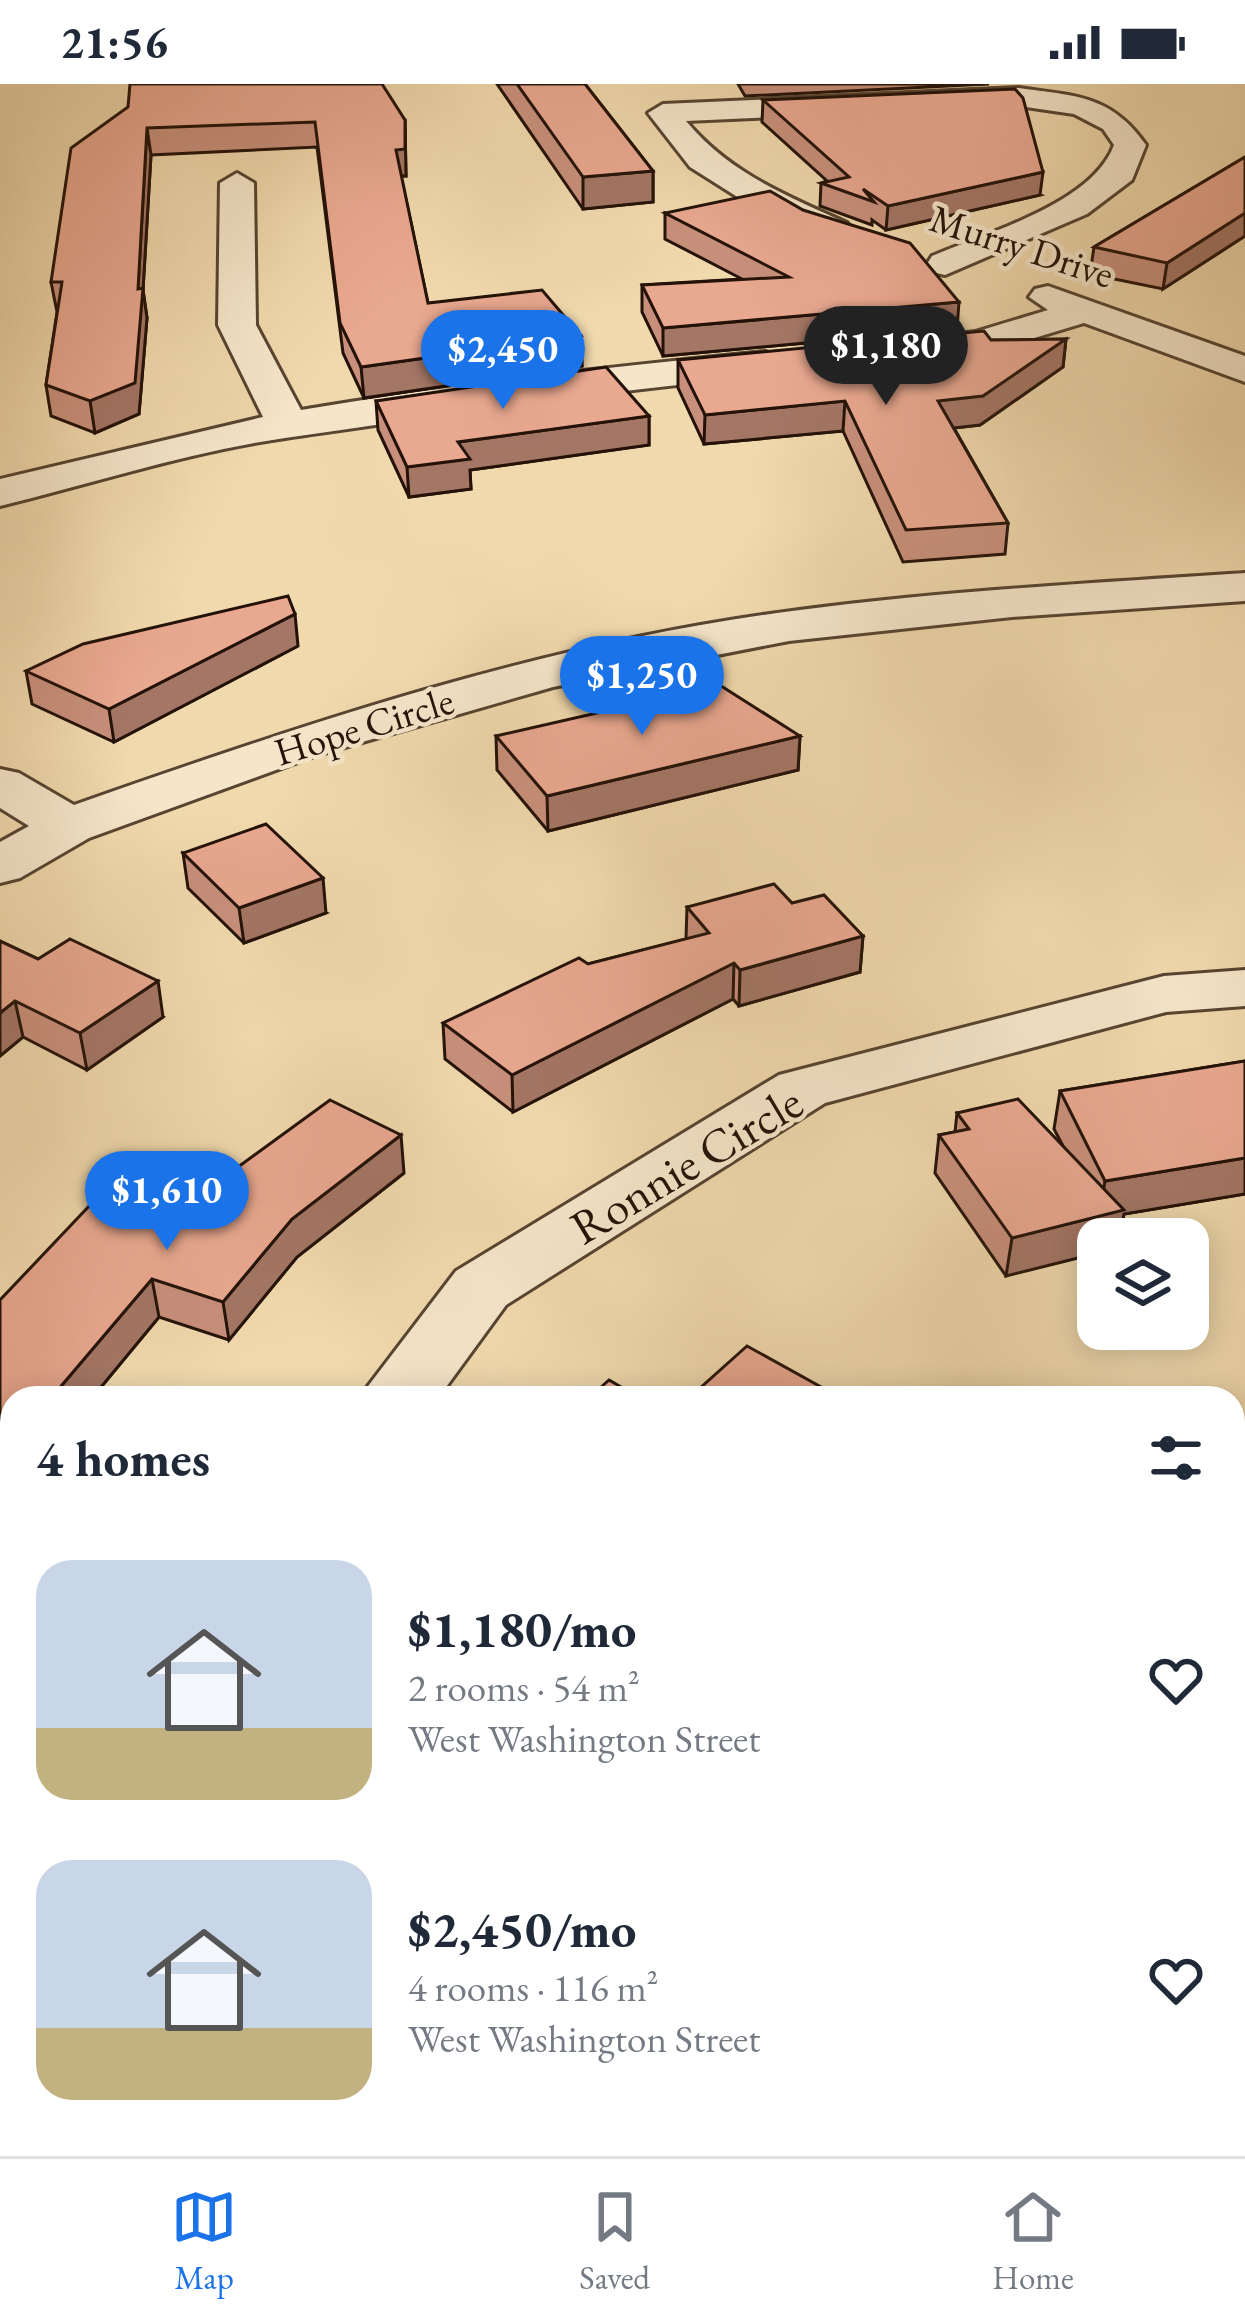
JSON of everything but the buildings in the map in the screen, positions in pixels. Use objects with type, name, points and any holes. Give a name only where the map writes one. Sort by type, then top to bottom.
[{"type":"street","name":"Murry Drive","points":[[858,237],[815,224],[700,160],[663,113],[1019,97],[1082,106],[1114,122],[1130,145],[1120,173],[1075,207],[945,263]]},
{"type":"street","points":[[237,183],[237,326],[288,426]]},
{"type":"street","name":"Murry Drive","points":[[902,250],[1089,310],[1245,370]]},
{"type":"street","points":[[875,354],[977,343],[1089,310]]},
{"type":"street","points":[[0,493],[288,426],[617,377],[805,361]]},
{"type":"street","name":"Hope Circle","points":[[0,866],[69,826],[298,744],[545,673],[789,626],[1245,586]]},
{"type":"street","points":[[0,784],[69,826]]},
{"type":"street","name":"Ronnie Circle","points":[[407,1386],[481,1288],[802,1089],[1164,994],[1245,988]]}]
